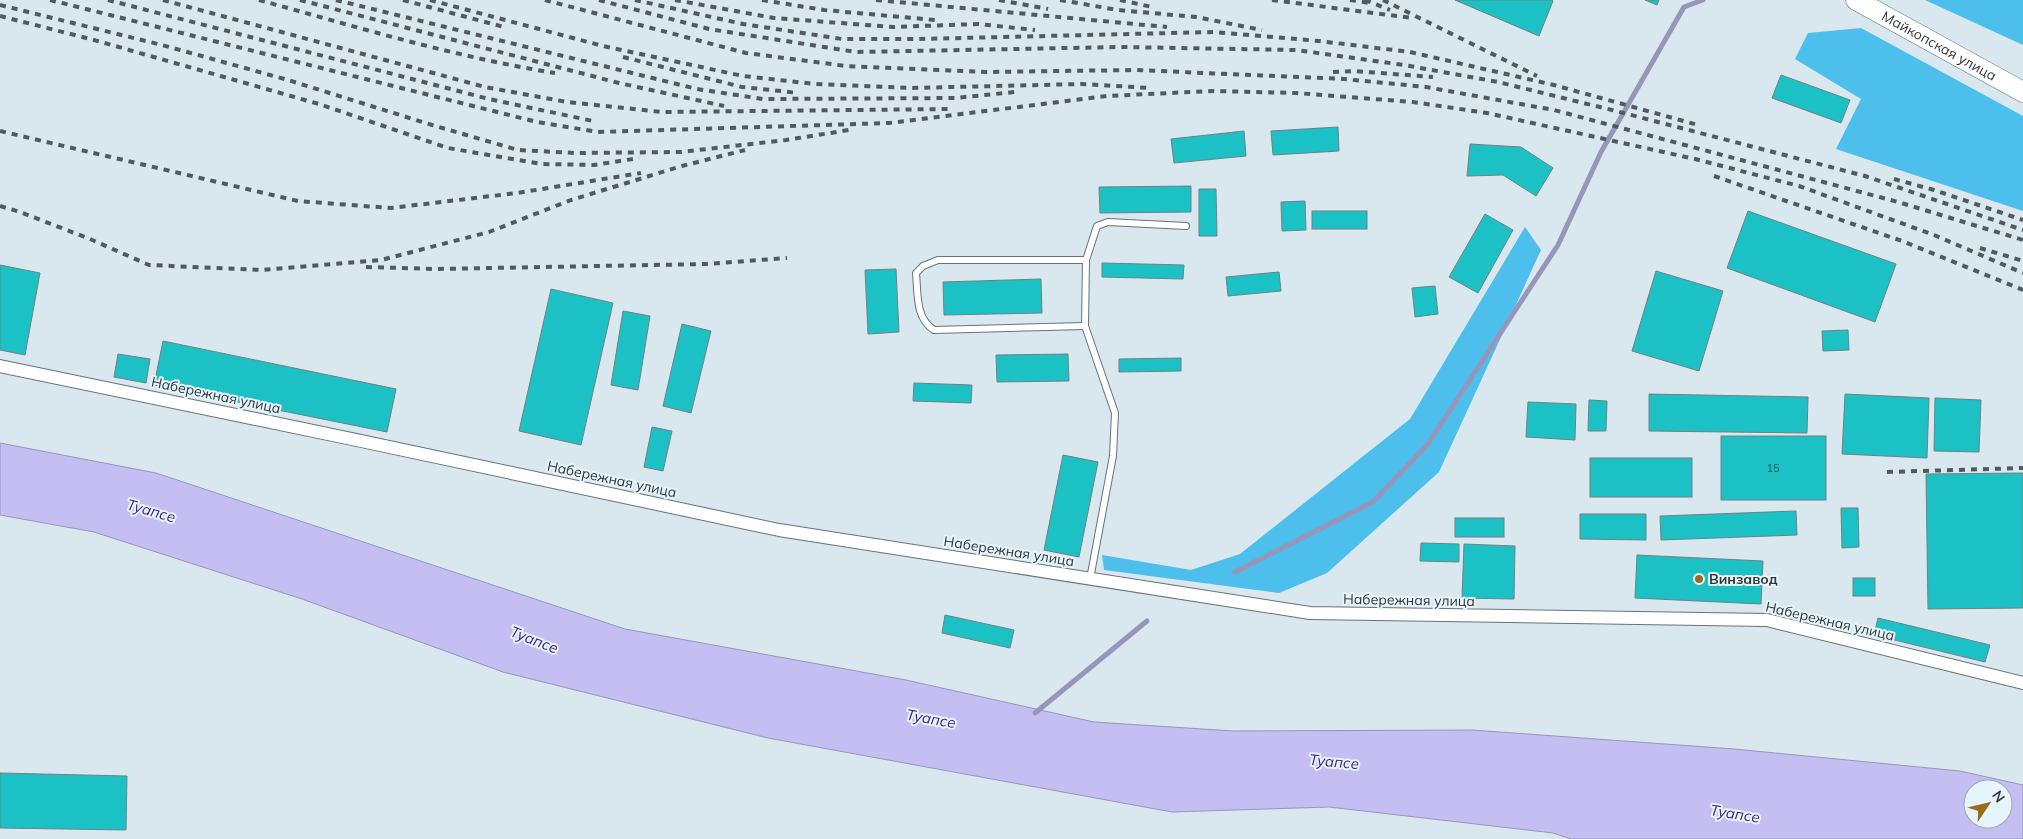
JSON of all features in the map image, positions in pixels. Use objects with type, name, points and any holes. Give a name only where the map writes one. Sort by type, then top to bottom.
[{"type":"main road","name":"Майкопская улица","points":[[1856,0],[2023,92]]},
{"type":"street","name":"Набережная улица","points":[[0,366],[778,530],[1090,579],[1310,613],[1768,620],[2023,683]]},
{"type":"lane","points":[[1090,579],[1113,456],[1115,413],[1085,326],[1086,260],[1097,226],[1108,222],[1186,226]]},
{"type":"lane","points":[[1085,326],[934,330],[926,326],[919,311],[916,273],[923,266],[938,260],[1086,260]]},
{"type":"shaded area","points":[[1925,0],[2023,0],[2023,45]]},
{"type":"shaded area","points":[[1861,28],[2023,116],[2023,211],[1836,149],[1861,99],[1795,59],[1808,33]]},
{"type":"shaded area","points":[[1525,227],[1541,250],[1439,472],[1327,573],[1279,593],[1104,570],[1102,555],[1191,570],[1240,554],[1410,419]]},
{"type":"water","name":"Туапсе","points":[[0,443],[156,473],[625,629],[906,680],[1094,722],[1234,731],[1472,730],[1734,749],[1960,771],[1996,779],[1963,779],[1963,829],[2013,829],[2013,783],[2023,785],[2023,839],[1571,839],[1553,833],[1329,807],[1172,812],[768,738],[503,672],[302,599],[94,532],[0,515]]},
{"type":"building","points":[[1455,0],[1552,0],[1553,1],[1539,36]]},
{"type":"building","points":[[1645,0],[1659,0],[1657,5]]},
{"type":"building","points":[[1781,75],[1850,100],[1841,123],[1772,98]]},
{"type":"building","points":[[1338,127],[1339,151],[1273,155],[1271,131]]},
{"type":"building","points":[[1244,131],[1246,156],[1174,163],[1171,139]]},
{"type":"building","points":[[1470,144],[1521,147],[1553,168],[1536,196],[1503,175],[1467,176]]},
{"type":"building","points":[[1191,186],[1191,212],[1100,213],[1099,187]]},
{"type":"building","points":[[1199,189],[1216,189],[1217,236],[1199,236]]},
{"type":"building","points":[[1305,201],[1306,230],[1282,231],[1281,202]]},
{"type":"building","points":[[1312,211],[1367,211],[1367,229],[1312,229]]},
{"type":"building","points":[[1748,211],[1896,264],[1875,322],[1727,268]]},
{"type":"building","points":[[1485,214],[1513,230],[1478,293],[1449,277]]},
{"type":"building","points":[[1102,263],[1184,265],[1183,279],[1102,277]]},
{"type":"building","points":[[0,265],[40,273],[25,355],[0,350]]},
{"type":"building","points":[[896,269],[899,332],[868,334],[865,270]]},
{"type":"building","points":[[1656,271],[1723,291],[1699,371],[1632,351]]},
{"type":"building","points":[[1279,272],[1281,291],[1228,296],[1226,277]]},
{"type":"building","points":[[1041,279],[1042,313],[944,315],[943,282]]},
{"type":"building","points":[[1435,286],[1438,314],[1415,317],[1412,288]]},
{"type":"building","points":[[551,289],[613,303],[581,445],[519,431]]},
{"type":"building","points":[[623,311],[650,316],[638,390],[611,385]]},
{"type":"building","points":[[682,324],[711,331],[691,413],[663,406]]},
{"type":"building","points":[[1848,330],[1849,350],[1823,351],[1822,331]]},
{"type":"building","points":[[163,341],[396,389],[387,432],[154,385]]},
{"type":"building","points":[[118,354],[150,359],[146,383],[114,377]]},
{"type":"building","points":[[1068,354],[1069,381],[997,382],[996,355]]},
{"type":"building","points":[[1181,358],[1181,371],[1119,372],[1119,359]]},
{"type":"building","points":[[914,383],[972,385],[971,403],[913,401]]},
{"type":"building","points":[[1649,394],[1808,397],[1807,433],[1649,431]]},
{"type":"building","points":[[1845,394],[1929,398],[1927,458],[1842,454]]},
{"type":"building","points":[[1935,398],[1981,400],[1979,452],[1934,451]]},
{"type":"building","points":[[1589,400],[1607,401],[1606,431],[1588,431]]},
{"type":"building","points":[[1528,402],[1576,404],[1575,440],[1526,437]]},
{"type":"building","points":[[652,427],[672,431],[663,471],[644,467]]},
{"type":"building","points":[[1721,436],[1826,436],[1826,500],[1721,500]]},
{"type":"building","points":[[1063,455],[1098,462],[1079,557],[1044,550]]},
{"type":"building","points":[[1590,458],[1692,458],[1692,497],[1590,497]]},
{"type":"building","points":[[2023,473],[2023,608],[1928,609],[1926,474]]},
{"type":"building","points":[[1841,508],[1858,508],[1859,547],[1842,548]]},
{"type":"building","points":[[1796,511],[1797,535],[1661,540],[1660,516]]},
{"type":"building","points":[[1580,514],[1646,514],[1646,540],[1580,539]]},
{"type":"building","points":[[1455,518],[1504,518],[1504,537],[1455,537]]},
{"type":"building","points":[[1421,543],[1459,544],[1459,562],[1420,561]]},
{"type":"building","points":[[1464,544],[1515,546],[1514,599],[1462,598]]},
{"type":"building","name":"Винзавод","points":[[1637,555],[1763,561],[1761,604],[1635,598]]},
{"type":"building","points":[[1853,578],[1875,578],[1875,596],[1853,596]]},
{"type":"building","points":[[945,615],[1014,630],[1010,648],[942,633]]},
{"type":"building","points":[[1878,618],[1990,645],[1985,662],[1874,635]]},
{"type":"building","points":[[0,773],[127,776],[126,830],[0,828]]},
{"type":"waterway","points":[[1235,572],[1373,502],[1428,444],[1558,245],[1601,152],[1684,7],[1703,0]]},
{"type":"waterway","points":[[1035,713],[1147,621]]},
{"type":"railway","points":[[50,0],[537,122],[598,132],[889,123],[1107,96],[1212,91],[1296,93],[1413,102],[1487,113],[1695,159],[1799,186],[1934,235],[2023,273]]},
{"type":"railway","points":[[108,0],[489,99],[593,121]]},
{"type":"railway","points":[[163,0],[485,87],[567,102],[662,112],[950,109]]},
{"type":"railway","points":[[259,0],[443,50],[555,73]]},
{"type":"railway","points":[[300,0],[619,83],[724,106]]},
{"type":"railway","points":[[336,0],[697,89],[763,99],[955,98],[1015,92]]},
{"type":"railway","points":[[403,0],[504,27]]},
{"type":"railway","points":[[430,0],[603,46],[743,76],[815,84],[910,88],[1082,84],[1150,88]]},
{"type":"railway","points":[[545,0],[746,53],[846,66],[985,72],[1136,70],[1344,79],[1426,87],[1554,110],[1898,202],[2023,240]]},
{"type":"railway","points":[[599,0],[709,29],[856,52],[1121,47],[1296,50],[1404,65],[1498,82],[1865,176],[2023,230]]},
{"type":"railway","points":[[635,0],[743,24],[842,39],[1214,32],[1319,41],[1410,52],[1554,85],[1698,125]]},
{"type":"railway","points":[[675,0],[774,18],[893,27],[978,24],[1035,30]]},
{"type":"railway","points":[[762,0],[824,10],[935,20]]},
{"type":"railway","points":[[876,0],[1167,27]]},
{"type":"railway","points":[[999,0],[1048,9]]},
{"type":"railway","points":[[1060,0],[1118,10],[1196,17],[1262,30]]},
{"type":"railway","points":[[1120,0],[1152,7]]},
{"type":"railway","points":[[1272,0],[1412,18]]},
{"type":"railway","points":[[1350,0],[1370,3]]},
{"type":"railway","points":[[1365,0],[1390,10]]},
{"type":"railway","points":[[1383,0],[1537,76]]},
{"type":"railway","points":[[0,5],[162,45],[288,80],[518,150],[576,153],[681,152],[786,140],[849,130]]},
{"type":"railway","points":[[0,16],[94,40],[319,104],[448,148],[542,164],[594,165],[639,158]]},
{"type":"railway","points":[[623,57],[742,87],[799,93]]},
{"type":"railway","points":[[1333,72],[1354,71],[1433,77]]},
{"type":"railway","points":[[0,131],[298,201],[391,208],[517,193],[641,173]]},
{"type":"railway","points":[[0,206],[90,239],[149,265],[262,270],[381,260],[489,232],[571,200],[682,166],[745,150]]},
{"type":"railway","points":[[1714,176],[1902,241],[2023,290]]},
{"type":"railway","points":[[1894,179],[1934,190],[2023,220]]},
{"type":"railway","points":[[1980,248],[2023,261]]},
{"type":"railway","points":[[366,267],[436,269],[706,264],[787,258]]},
{"type":"railway","points":[[1887,472],[2023,468]]},
{"type":"place","name":"Винзавод","points":[[1699,579]]}]
